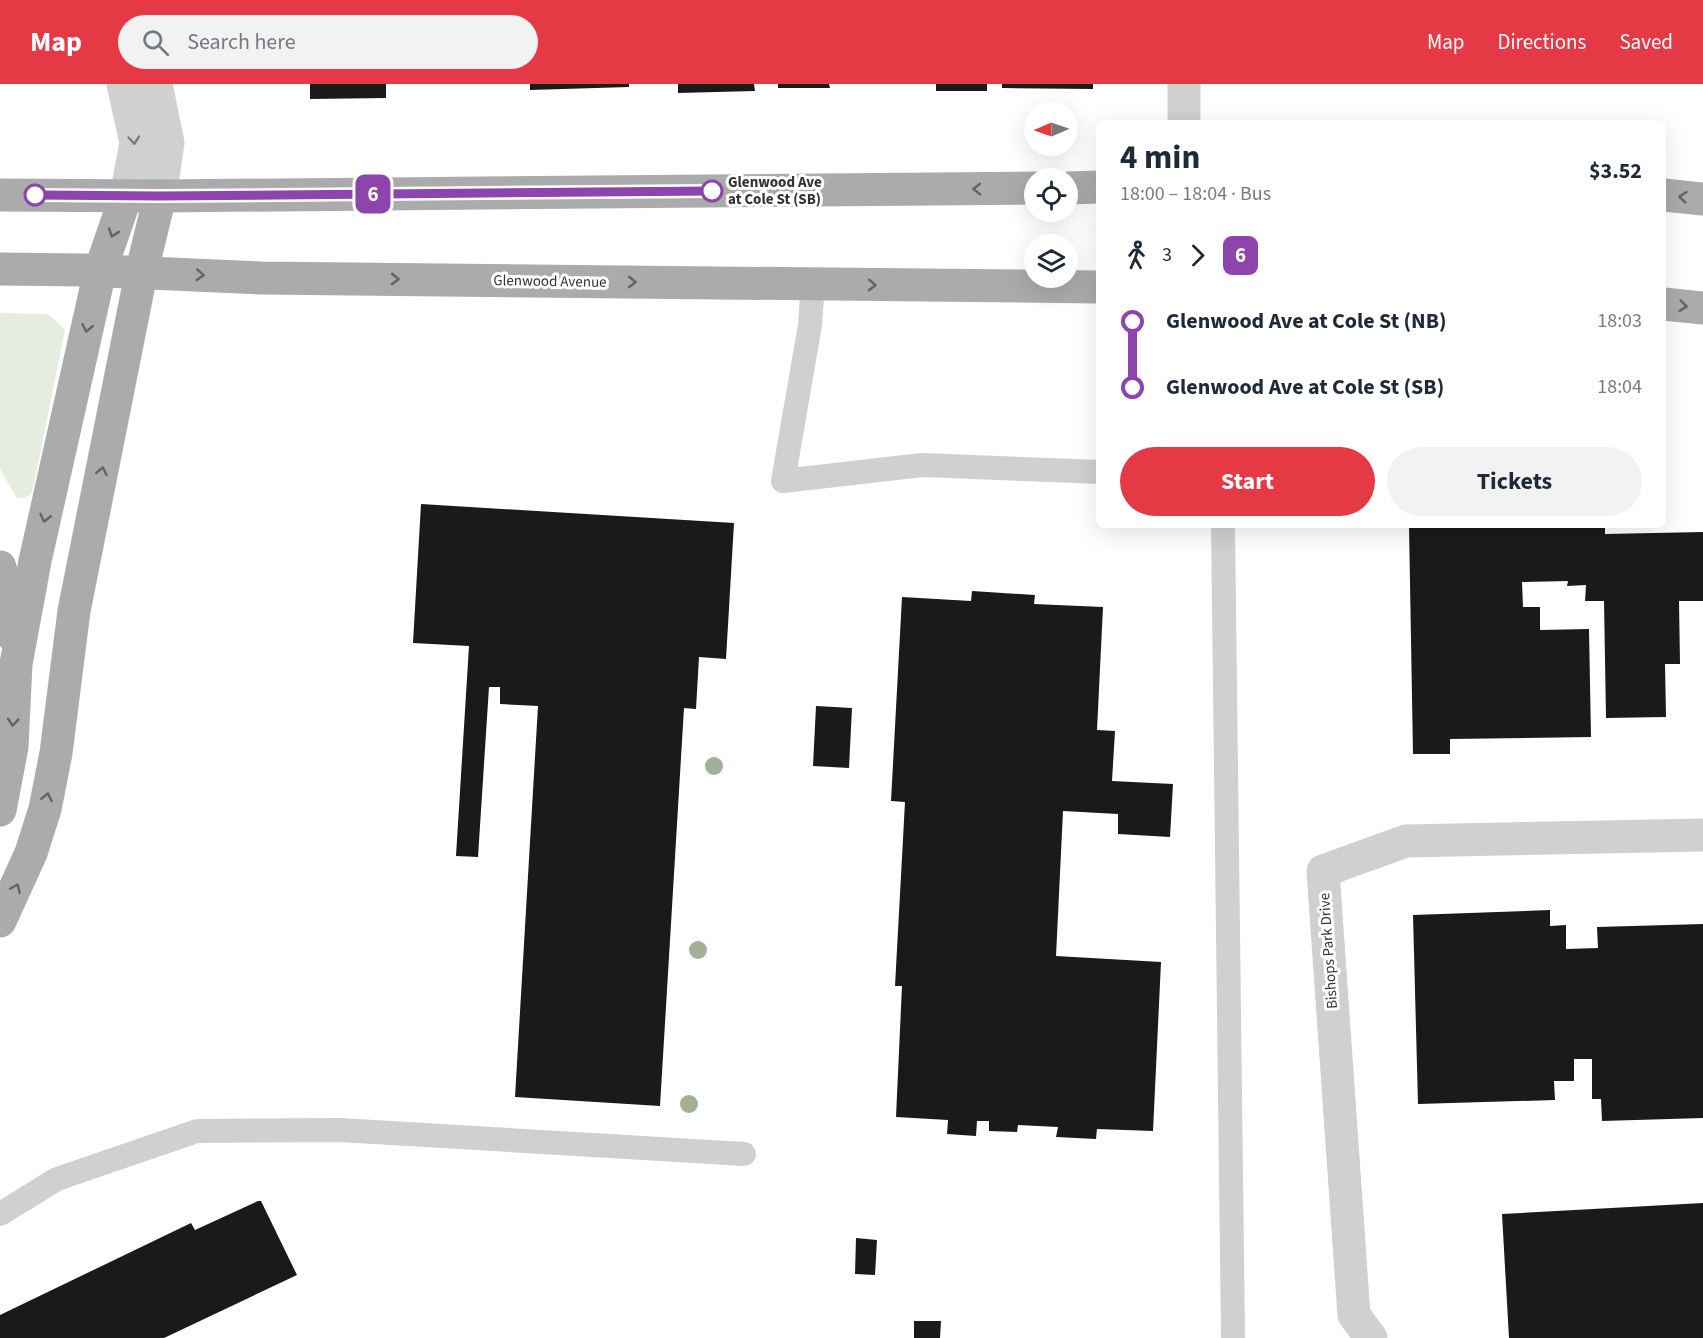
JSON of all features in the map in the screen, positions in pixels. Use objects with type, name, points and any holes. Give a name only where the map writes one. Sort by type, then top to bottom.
[{"type":"main road","points":[[1078,188],[1096,187]]},
{"type":"main road","points":[[0,195],[160,196],[1024,188]]},
{"type":"main road","points":[[1666,195],[1703,199]]},
{"type":"main road","points":[[0,810],[12,747],[16,664],[36,561],[100,271],[126,196]]},
{"type":"main road","points":[[0,921],[31,854],[45,809],[56,753],[74,610],[141,274],[160,196]]},
{"type":"main road","name":"Glenwood Avenue","points":[[0,269],[262,278],[1096,287]]},
{"type":"main road","points":[[1666,304],[1703,308]]},
{"type":"main road","points":[[0,567],[16,664]]},
{"type":"street","points":[[123,84],[136,143],[126,196]]},
{"type":"street","points":[[156,84],[168,143],[160,196]]},
{"type":"street","points":[[1184,84],[1184,120]]},
{"type":"street","name":"Bishops Park Drive","points":[[1371,1338],[1354,1315],[1323,872],[1406,841],[1703,835]]},
{"type":"lane","points":[[813,284],[810,325],[783,481],[922,465],[1096,472]]},
{"type":"lane","points":[[1223,528],[1233,1338]]},
{"type":"lane","points":[[0,1214],[57,1179],[197,1131],[340,1130],[744,1154]]},
{"type":"shaded area","points":[[0,313],[46,314],[65,330],[34,484],[31,494],[25,498],[17,498],[0,469]]},
{"type":"building","points":[[310,84],[386,84],[386,98],[310,99]]},
{"type":"building","points":[[530,84],[629,84],[629,87],[530,90]]},
{"type":"building","points":[[678,84],[754,84],[755,91],[678,93]]},
{"type":"building","points":[[778,84],[829,84],[830,88],[778,88]]},
{"type":"building","points":[[936,84],[987,84],[987,91],[936,91]]},
{"type":"building","points":[[1002,84],[1093,84],[1093,89],[1002,88]]},
{"type":"building","points":[[421,504],[734,523],[726,659],[699,657],[696,709],[684,708],[660,1106],[515,1097],[538,706],[500,704],[500,687],[489,687],[478,857],[456,856],[469,646],[413,643]]},
{"type":"building","points":[[1409,528],[1605,528],[1605,534],[1703,532],[1703,601],[1679,601],[1680,664],[1665,664],[1666,717],[1606,718],[1604,601],[1585,601],[1586,585],[1567,586],[1568,581],[1522,582],[1523,607],[1540,607],[1540,630],[1589,629],[1591,737],[1450,739],[1450,754],[1413,754]]},
{"type":"building","points":[[972,591],[1035,595],[1034,604],[1103,607],[1097,730],[1115,731],[1112,781],[1173,784],[1170,837],[1118,834],[1118,814],[1063,811],[1056,956],[1161,962],[1153,1131],[1097,1129],[1096,1139],[1056,1137],[1058,1127],[1018,1125],[1017,1132],[989,1131],[989,1121],[977,1121],[976,1136],[947,1134],[948,1120],[896,1117],[902,986],[895,986],[905,802],[891,801],[902,597],[971,601]]},
{"type":"building","points":[[816,706],[852,708],[849,768],[813,766]]},
{"type":"building","points":[[1550,910],[1550,926],[1566,925],[1566,949],[1598,948],[1597,927],[1703,924],[1703,1118],[1602,1121],[1601,1099],[1592,1099],[1592,1059],[1574,1059],[1574,1081],[1554,1081],[1555,1100],[1418,1104],[1413,915]]},
{"type":"building","points":[[261,1201],[297,1275],[164,1338],[0,1338],[0,1315],[191,1223],[195,1230]]},
{"type":"building","points":[[1703,1203],[1703,1338],[1509,1338],[1502,1214]]},
{"type":"building","points":[[856,1238],[877,1240],[875,1275],[855,1274]]},
{"type":"building","points":[[914,1321],[941,1321],[940,1338],[914,1338]]},
{"type":"bus line","name":"6","points":[[35,195],[712,191]]},
{"type":"place","name":"Glenwood Ave at Cole St (SB)","points":[[712,191]]}]
